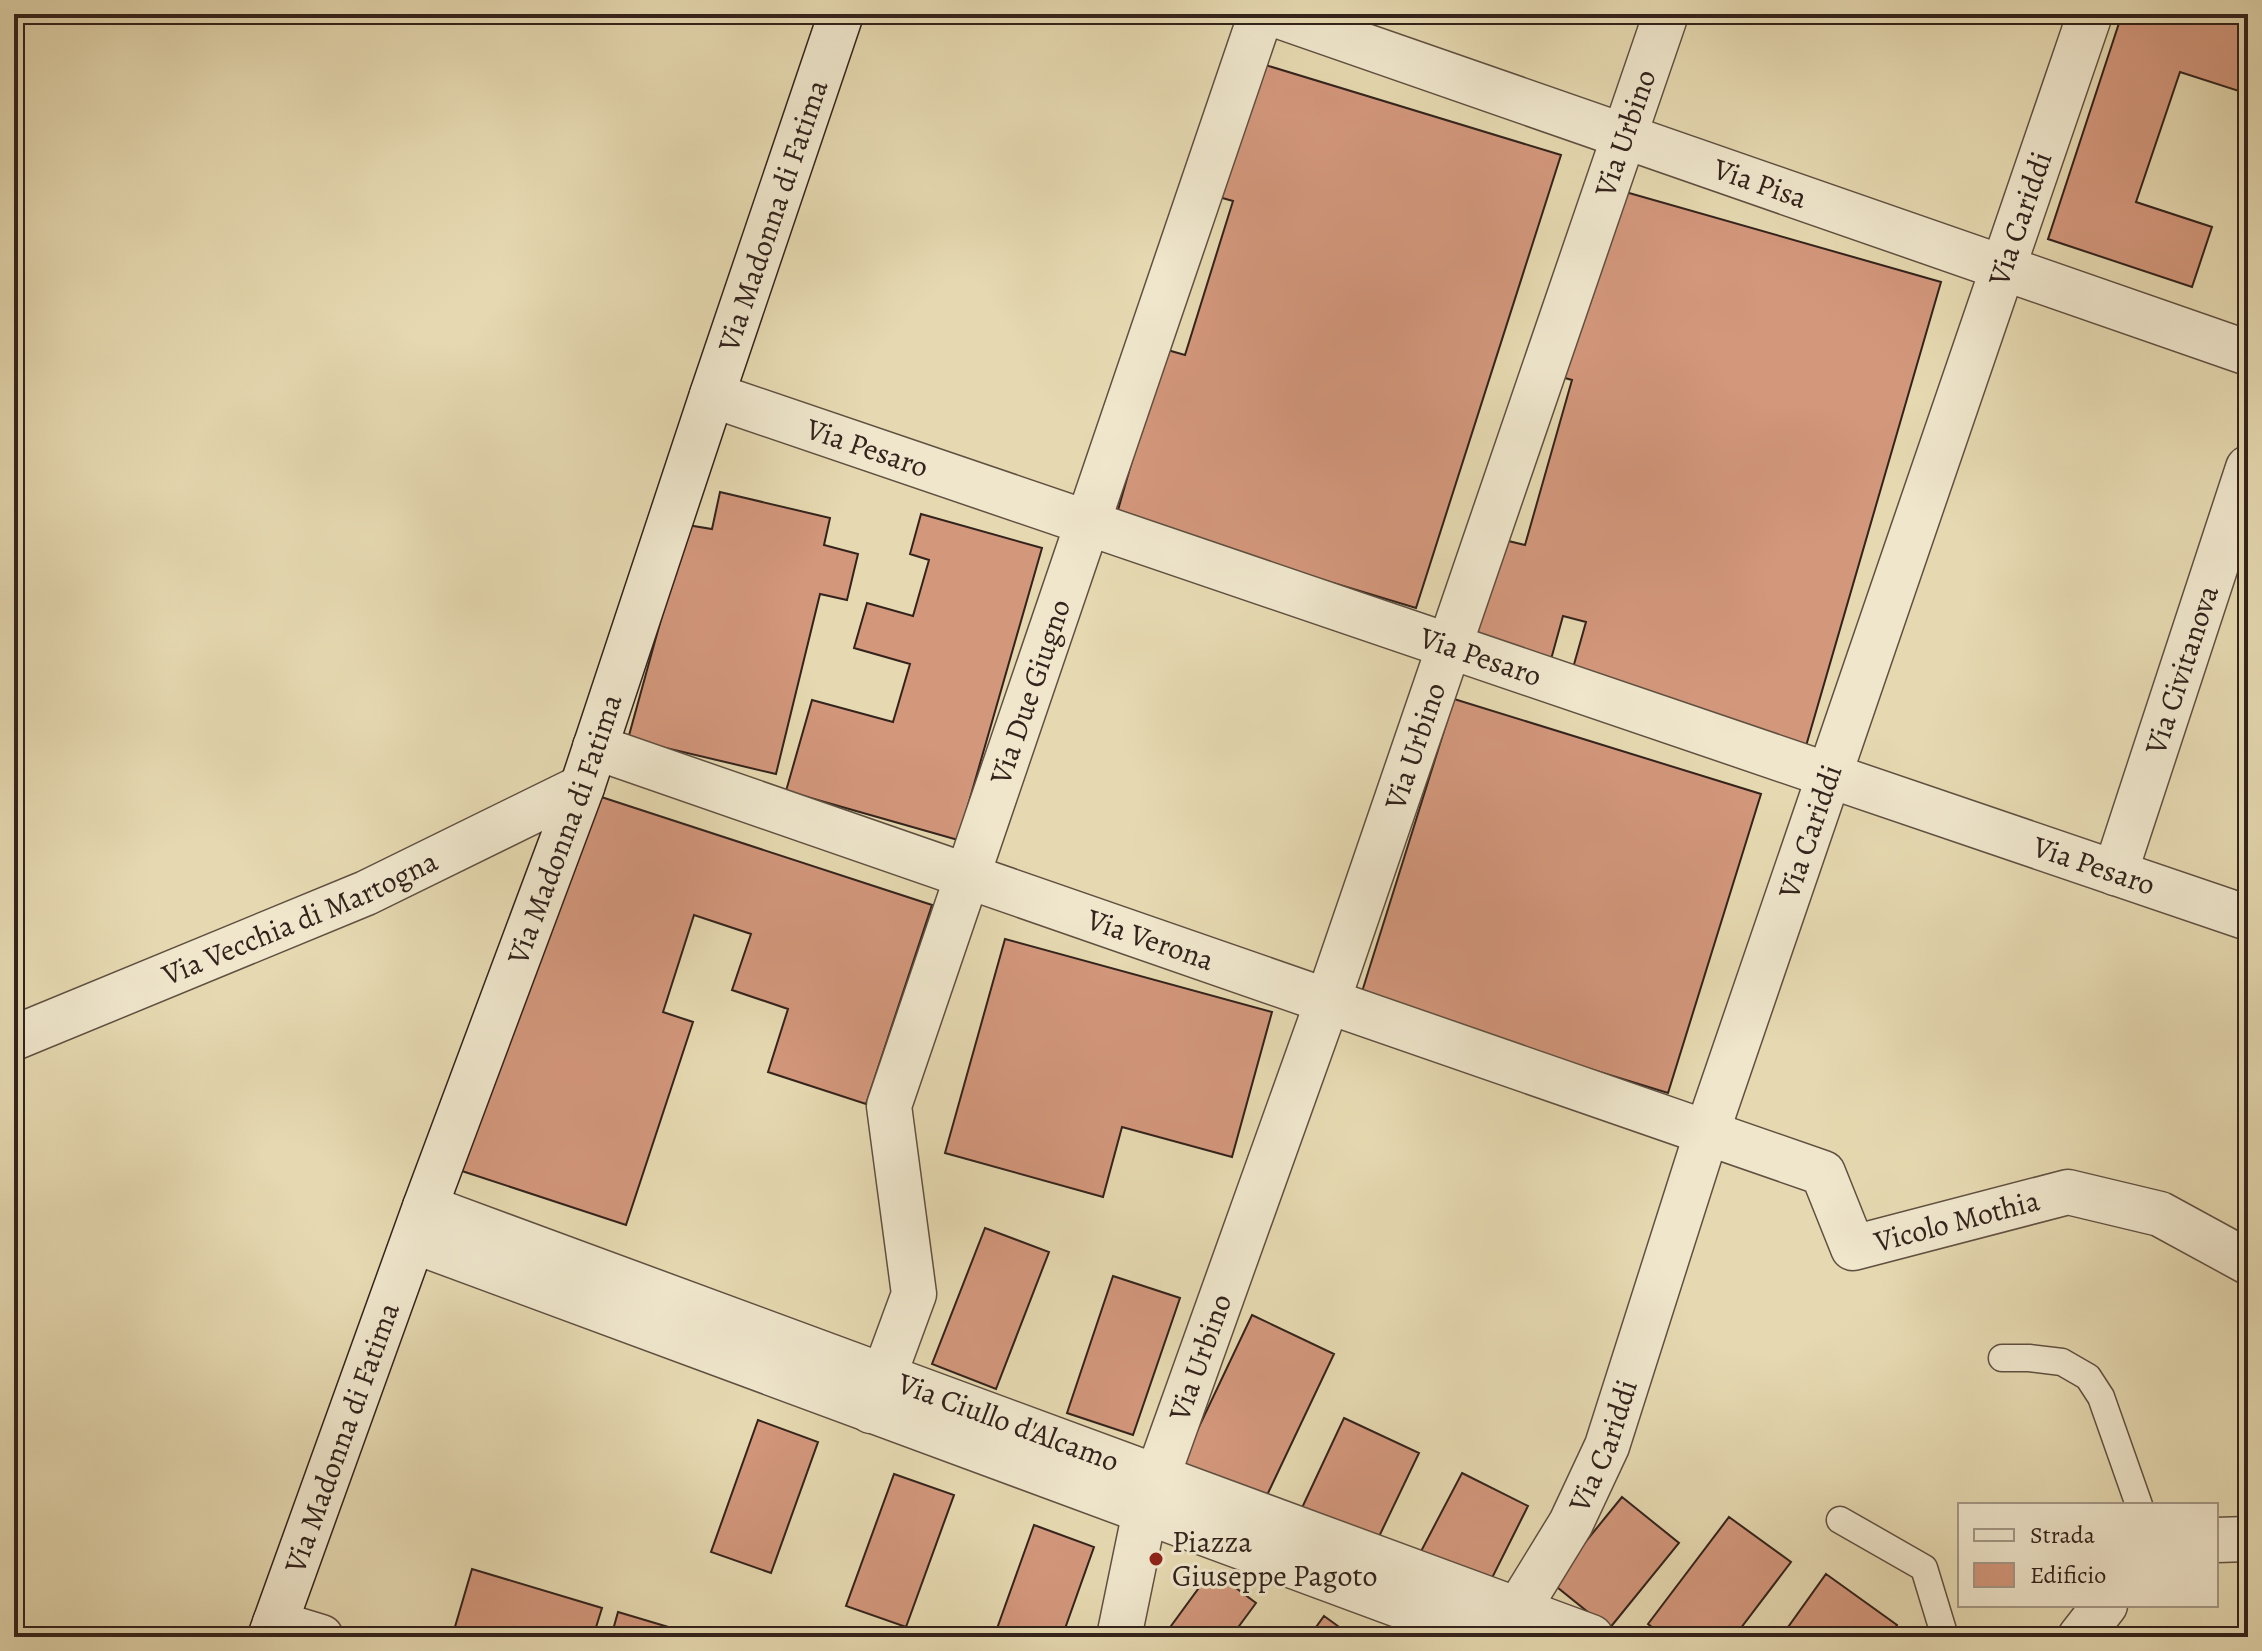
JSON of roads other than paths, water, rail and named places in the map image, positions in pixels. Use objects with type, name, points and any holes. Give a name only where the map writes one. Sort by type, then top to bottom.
[{"type":"street","name":"Via Madonna di Fatima","points":[[273,1630],[588,767],[841,14]]},
{"type":"street","name":"Via Due Giugno","points":[[878,1394],[914,1294],[889,1106],[1261,14]]},
{"type":"street","name":"Via Pisa","points":[[1273,14],[2248,353]]},
{"type":"street","name":"Via Urbino","points":[[1119,1637],[1152,1494],[1328,1000],[1666,14]]},
{"type":"street","name":"Via Cariddi","points":[[1510,1624],[1571,1523],[1607,1446],[1707,1132],[2090,14]]},
{"type":"street","name":"Via Pesaro","points":[[712,395],[2248,918]]},
{"type":"street","name":"Via Civitanova","points":[[2115,873],[2248,468]]},
{"type":"street","name":"Via Verona","points":[[588,767],[969,875],[1707,1132]]},
{"type":"street","name":"Via Vecchia di Martogna","points":[[14,1038],[366,893],[588,767]]},
{"type":"street","name":"Vicolo Mothia","points":[[1707,1132],[1823,1173],[1853,1248],[2068,1192],[2160,1214],[2248,1262]]},
{"type":"street","name":"Via Ciullo d'Alcamo","points":[[419,1224],[1510,1624],[1591,1637]]},
{"type":"street","name":"Via Ciullo d'Alcamo","points":[[1152,1494],[1485,1637]]},
{"type":"street","points":[[2218,1540],[2248,1539]]},
{"type":"street","points":[[2080,1637],[2103,1607]]},
{"type":"street","points":[[273,1630],[321,1637]]},
{"type":"lane","points":[[2002,1358],[2062,1362],[2088,1377],[2101,1397],[2138,1503]]},
{"type":"lane","points":[[1840,1520],[1924,1568],[1945,1637]]},
{"type":"place","name":"Piazza Giuseppe Pagoto","points":[[1156,1559]]}]
